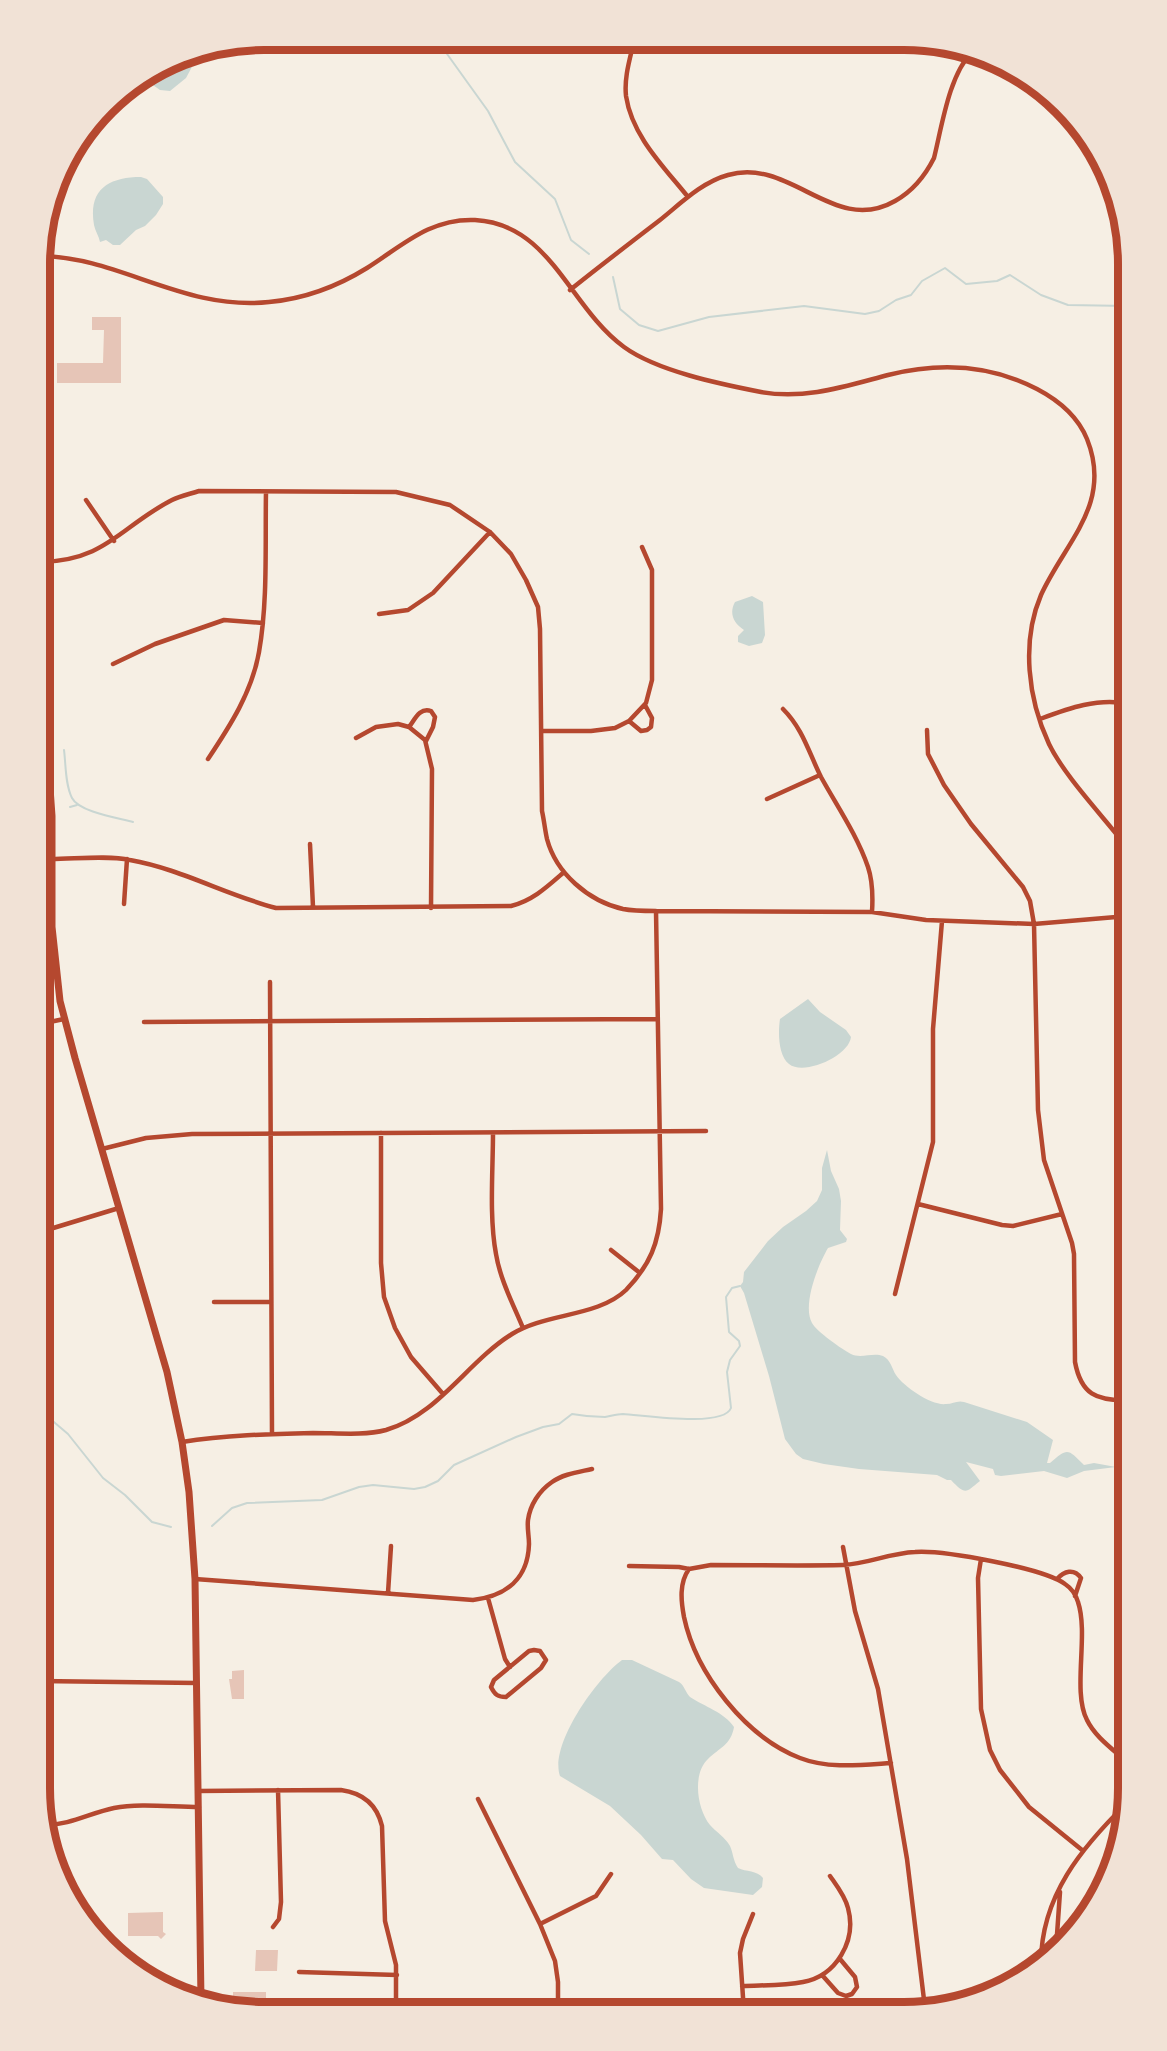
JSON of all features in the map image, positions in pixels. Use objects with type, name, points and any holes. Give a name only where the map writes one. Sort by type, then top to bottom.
[{"type":"main road","points":[[50,799],[53,948],[64,1018],[167,1372],[182,1442],[192,1520],[197,1683],[201,1992]]},
{"type":"street","points":[[632,50],[627,70],[626,96],[632,116],[642,137],[688,197]]},
{"type":"street","points":[[570,290],[688,197],[719,177],[730,174],[755,172],[779,178],[847,210],[864,211],[885,207],[909,191],[929,167],[934,158],[953,88],[967,59]]},
{"type":"street","points":[[50,256],[82,261],[182,294],[246,303],[271,302],[315,292],[344,281],[425,229],[450,222],[474,220],[508,228],[540,248],[588,313],[612,338],[627,350],[648,361],[679,372],[782,395],[827,392],[914,369],[956,366],[974,368],[1012,378],[1041,391],[1057,401],[1079,424],[1087,439],[1094,475],[1093,494],[1081,528],[1054,569],[1040,598],[1035,616],[1030,655],[1032,695],[1050,746],[1062,766],[1118,836]]},
{"type":"street","points":[[50,561],[89,555],[114,541],[156,510],[174,500],[199,491],[396,492],[450,504],[490,532],[511,554],[538,607],[542,811],[547,840],[563,873],[578,887],[610,905],[623,909],[656,911],[872,912],[942,921],[1034,924],[1118,917]]},
{"type":"street","points":[[208,759],[232,724],[249,686],[259,654],[263,623],[266,492]]},
{"type":"street","points":[[86,500],[114,541]]},
{"type":"street","points":[[379,614],[408,610],[433,593],[490,532]]},
{"type":"street","points":[[542,731],[591,731],[615,728],[629,721],[645,705],[652,680],[652,570],[642,547]]},
{"type":"street","points":[[113,664],[155,644],[224,620],[263,623]]},
{"type":"street","points":[[1040,719],[1064,710],[1092,704],[1118,703]]},
{"type":"street","points":[[629,721],[641,731],[651,727],[652,718],[645,705]]},
{"type":"street","points":[[783,709],[800,730],[820,775],[858,843],[874,890],[872,912]]},
{"type":"street","points":[[409,727],[419,713],[424,710],[431,711],[435,717],[426,742]]},
{"type":"street","points":[[356,738],[376,727],[398,724],[409,727],[426,742],[432,769],[431,908]]},
{"type":"street","points":[[927,730],[928,754],[944,784],[971,824],[1023,887],[1030,901],[1034,924],[1038,1110],[1044,1160],[1074,1254],[1077,1374],[1081,1385],[1096,1396],[1118,1400]]},
{"type":"street","points":[[767,800],[820,775]]},
{"type":"street","points":[[310,844],[313,907]]},
{"type":"street","points":[[51,859],[128,859],[165,868],[246,900],[276,908],[511,906],[537,895],[563,873]]},
{"type":"street","points":[[124,904],[128,859]]},
{"type":"street","points":[[182,1442],[272,1434],[386,1430],[413,1419],[489,1351],[523,1328],[601,1305],[624,1292],[640,1274],[656,1244],[660,1227],[656,911]]},
{"type":"street","points":[[895,1294],[933,1142],[933,1029],[942,921]]},
{"type":"street","points":[[270,982],[272,1434]]},
{"type":"street","points":[[50,1022],[64,1018]]},
{"type":"street","points":[[144,1022],[656,1019]]},
{"type":"street","points":[[102,1149],[164,1135],[706,1131]]},
{"type":"street","points":[[493,1132],[496,1255],[507,1291],[523,1328]]},
{"type":"street","points":[[381,1133],[381,1263],[384,1297],[395,1328],[411,1357],[443,1394]]},
{"type":"street","points":[[918,1204],[1002,1225],[1019,1225],[1062,1214]]},
{"type":"street","points":[[50,1229],[119,1208]]},
{"type":"street","points":[[611,1250],[640,1274]]},
{"type":"street","points":[[214,1302],[271,1302]]},
{"type":"street","points":[[195,1579],[473,1600],[488,1598],[501,1593],[522,1574],[527,1561],[529,1543],[527,1523],[536,1499],[554,1481],[592,1469]]},
{"type":"street","points":[[388,1593],[391,1546]]},
{"type":"street","points":[[843,1547],[855,1611],[878,1689],[907,1859],[924,2001]]},
{"type":"street","points":[[629,1566],[689,1569],[711,1565],[846,1564],[893,1554],[916,1552],[981,1559],[1057,1580],[1066,1585],[1075,1596],[1081,1619],[1084,1713],[1087,1721],[1118,1753]]},
{"type":"street","points":[[981,1559],[978,1578],[981,1709],[990,1749],[999,1770],[1029,1807],[1082,1850]]},
{"type":"street","points":[[689,1569],[684,1576],[681,1596],[686,1625],[694,1650],[716,1688],[754,1728],[768,1741],[785,1751],[816,1763],[860,1765],[891,1762]]},
{"type":"street","points":[[1057,1580],[1070,1571],[1077,1573],[1081,1578],[1081,1583],[1075,1596]]},
{"type":"street","points":[[488,1598],[505,1659],[510,1667]]},
{"type":"street","points":[[534,1650],[540,1651],[546,1660],[541,1668],[506,1697],[499,1697],[491,1688],[494,1680],[510,1667],[534,1650]]},
{"type":"street","points":[[50,1681],[197,1683]]},
{"type":"street","points":[[273,1927],[279,1919],[281,1902],[278,1790]]},
{"type":"street","points":[[198,1791],[349,1791],[370,1801],[378,1811],[382,1826],[385,1921],[397,1974],[396,2002]]},
{"type":"street","points":[[478,1799],[540,1924],[555,1961],[558,2002]]},
{"type":"street","points":[[53,1825],[114,1808],[199,1807]]},
{"type":"street","points":[[1042,1950],[1044,1928],[1049,1910],[1060,1889],[1082,1850],[1116,1814]]},
{"type":"street","points":[[540,1924],[596,1896],[611,1874]]},
{"type":"street","points":[[742,1986],[804,1982],[822,1975],[840,1959],[849,1933],[849,1909],[830,1876]]},
{"type":"street","points":[[1057,1937],[1060,1889]]},
{"type":"street","points":[[743,2002],[740,1953],[753,1914]]},
{"type":"street","points":[[822,1975],[838,1993],[846,1996],[852,1995],[857,1987],[855,1977],[840,1959]]},
{"type":"street","points":[[299,1972],[397,1974]]},
{"type":"shaded area","points":[[193,61],[194,63],[186,78],[170,91],[160,90],[150,83],[181,66]]},
{"type":"shaded area","points":[[141,177],[147,179],[163,197],[163,204],[145,226],[136,230],[120,245],[113,245],[106,240],[100,242],[93,213],[98,194],[110,183]]},
{"type":"shaded area","points":[[752,596],[763,602],[765,635],[762,643],[749,646],[738,642],[738,636],[744,630],[735,621],[732,610],[735,602]]},
{"type":"shaded area","points":[[808,999],[820,1012],[846,1030],[851,1037],[843,1051],[825,1062],[805,1068],[796,1067],[785,1060],[779,1037],[780,1019]]},
{"type":"shaded area","points":[[827,1150],[841,1201],[840,1230],[847,1239],[846,1242],[828,1248],[816,1274],[809,1306],[809,1315],[814,1326],[851,1354],[883,1356],[890,1362],[900,1380],[926,1399],[940,1404],[964,1402],[1027,1422],[1053,1440],[1047,1463],[1064,1452],[1068,1452],[1084,1465],[1094,1463],[1116,1467],[1084,1471],[1067,1478],[1044,1471],[1001,1476],[995,1475],[993,1469],[966,1462],[980,1481],[966,1491],[951,1480],[937,1475],[824,1464],[803,1459],[796,1454],[785,1439],[769,1376],[740,1286],[744,1272],[768,1241],[817,1201],[822,1190],[822,1168]]},
{"type":"shaded area","points":[[622,1660],[632,1660],[679,1682],[690,1697],[720,1714],[734,1727],[727,1742],[703,1765],[698,1782],[699,1801],[710,1825],[731,1848],[738,1868],[755,1872],[763,1878],[762,1887],[753,1895],[704,1888],[691,1879],[673,1860],[662,1859],[641,1835],[610,1806],[560,1776],[558,1763],[562,1747],[577,1713],[600,1681]]},
{"type":"building","points":[[92,317],[121,317],[121,383],[57,383],[57,363],[103,363],[104,330],[92,330]]},
{"type":"building","points":[[244,1670],[244,1699],[232,1699],[229,1679],[232,1679],[232,1671]]},
{"type":"building","points":[[163,1912],[163,1932],[166,1934],[161,1939],[158,1936],[128,1936],[128,1913]]},
{"type":"building","points":[[256,1950],[278,1950],[277,1971],[255,1971]]},
{"type":"building","points":[[233,1992],[266,1992],[266,2002],[233,2000]]},
{"type":"waterway","points":[[444,50],[488,111],[515,162],[555,199],[571,240],[589,254]]},
{"type":"waterway","points":[[613,277],[620,309],[639,325],[658,331],[709,317],[804,306],[865,314],[879,311],[896,300],[911,295],[922,281],[945,268],[966,284],[997,281],[1010,275],[1041,295],[1068,305],[1118,306]]},
{"type":"waterway","points":[[64,750],[68,787],[76,803],[100,814],[133,822]]},
{"type":"waterway","points":[[70,807],[77,805]]},
{"type":"waterway","points":[[212,1526],[232,1508],[247,1503],[322,1500],[359,1487],[373,1485],[414,1489],[425,1487],[438,1481],[454,1465],[516,1437],[559,1424],[572,1414],[605,1417],[623,1414],[682,1419],[714,1418],[725,1414],[731,1408],[727,1372],[730,1360],[740,1346],[739,1341],[729,1332],[726,1297],[732,1288],[740,1286]]},
{"type":"waterway","points":[[50,1419],[68,1434],[103,1478],[125,1495],[152,1522],[171,1527]]}]
